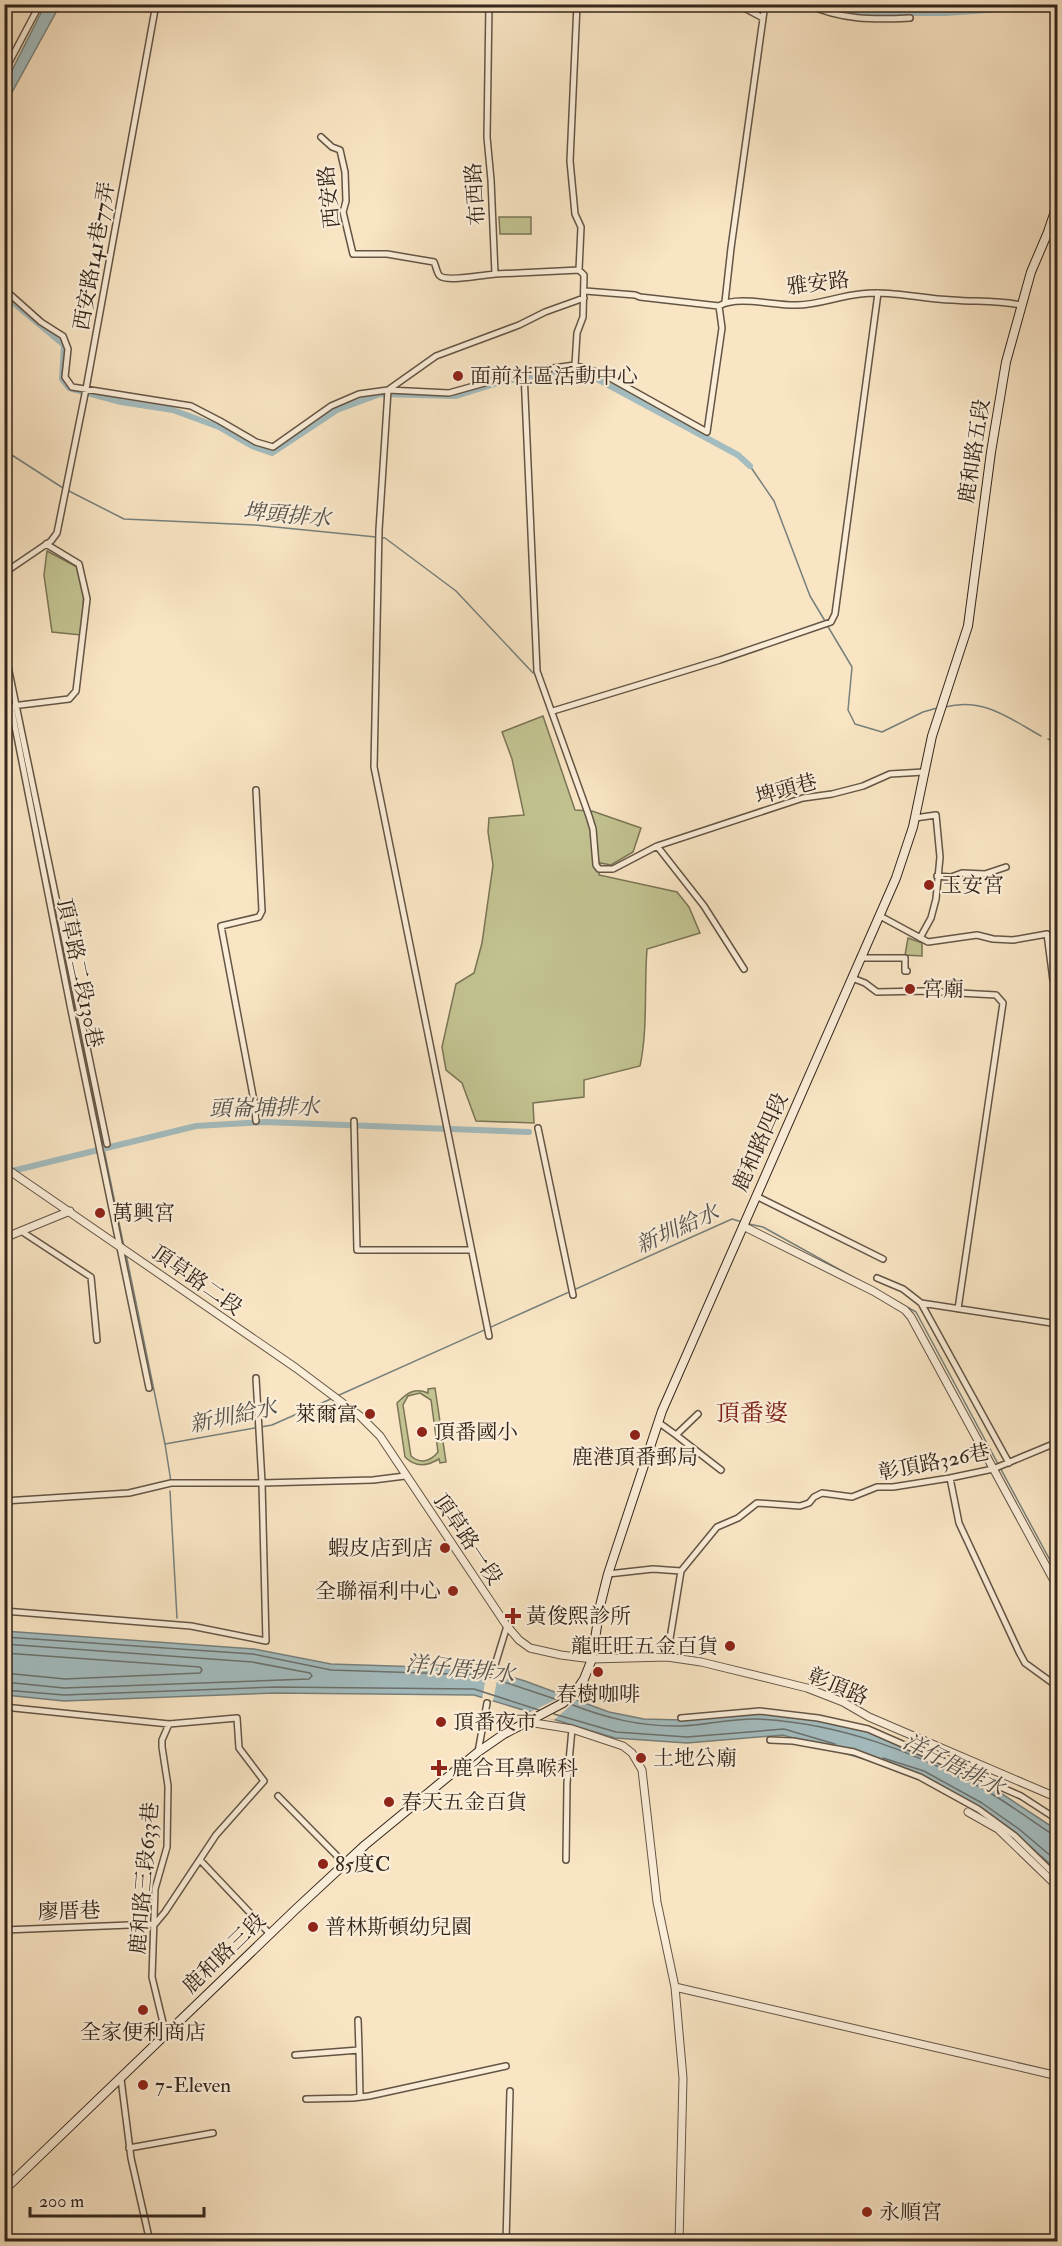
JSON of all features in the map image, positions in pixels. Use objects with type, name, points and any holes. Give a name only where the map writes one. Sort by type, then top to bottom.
[{"type":"main road","name":"鹿和路五段","points":[[942,706],[968,626],[991,452],[1006,362],[1031,272],[1058,202]]},
{"type":"main road","name":"鹿和路四段","points":[[576,1691],[592,1659],[600,1606],[608,1574],[658,1422],[896,878],[915,818],[924,772],[942,706]]},
{"type":"main road","name":"鹿和路三段","points":[[4,2190],[344,1863],[478,1752],[504,1734],[562,1703],[576,1691]]},
{"type":"street","points":[[4,72],[40,4]]},
{"type":"street","name":"西安路141巷77弄","points":[[46,544],[57,533],[86,389],[156,4]]},
{"type":"street","name":"布西路","points":[[489,4],[487,137],[495,274]]},
{"type":"street","points":[[575,365],[577,333],[583,317],[584,295],[584,275],[579,270],[581,227],[575,214],[570,161],[577,4]]},
{"type":"street","points":[[737,4],[763,18]]},
{"type":"street","points":[[6,293],[41,322],[63,336],[68,349],[66,380],[72,387],[190,406],[256,442],[273,447],[331,406],[359,394],[388,390],[449,393],[525,372],[575,365],[603,374],[707,432],[722,328],[722,304],[765,4]]},
{"type":"street","points":[[807,4],[840,16],[870,20],[910,18]]},
{"type":"street","name":"西安路","points":[[321,137],[332,147],[340,150],[345,172],[346,201],[343,212],[353,254],[387,254],[434,262],[438,275],[442,278],[495,274]]},
{"type":"street","points":[[495,274],[579,270]]},
{"type":"street","points":[[525,372],[537,671],[553,711],[720,660],[831,622],[835,614],[878,293]]},
{"type":"street","name":"雅安路","points":[[388,390],[435,356],[519,325],[584,295],[635,295],[722,304],[798,306],[860,294],[878,293],[952,300],[995,300],[1021,305]]},
{"type":"street","points":[[388,390],[379,530],[374,767],[485,1326],[489,1336]]},
{"type":"street","points":[[4,573],[46,544],[79,564],[87,599],[76,691],[69,699],[12,706]]},
{"type":"street","points":[[4,647],[12,706],[107,1144]]},
{"type":"street","name":"頂草路二段130巷","points":[[12,706],[57,946],[149,1388]]},
{"type":"street","name":"埤頭巷","points":[[553,711],[589,816],[596,865],[599,869],[613,869],[657,846],[803,798],[863,786],[890,774],[924,772]]},
{"type":"street","points":[[256,790],[262,910],[259,917],[221,926],[256,1121]]},
{"type":"street","points":[[915,818],[936,815],[940,857],[936,898],[931,918],[920,938]]},
{"type":"street","points":[[657,846],[704,906],[744,969]]},
{"type":"street","points":[[937,876],[951,877],[962,873],[985,874],[1006,867]]},
{"type":"street","points":[[880,916],[928,942],[977,935],[1013,940],[1047,934],[1053,980]]},
{"type":"street","points":[[860,958],[905,958],[905,971],[907,971]]},
{"type":"street","points":[[852,978],[865,983],[877,992],[996,995],[1003,1003],[958,1309]]},
{"type":"street","points":[[354,1122],[357,1250],[471,1250]]},
{"type":"street","points":[[538,1128],[573,1296]]},
{"type":"street","name":"頂草路二段","points":[[4,1167],[340,1400]]},
{"type":"street","points":[[756,1196],[883,1260]]},
{"type":"street","points":[[4,1238],[70,1212]]},
{"type":"street","points":[[743,1226],[873,1291],[905,1310],[918,1326],[1058,1588]]},
{"type":"street","points":[[21,1231],[91,1277],[97,1340]]},
{"type":"street","points":[[877,1278],[903,1289],[921,1304],[1006,1464]]},
{"type":"street","points":[[921,1304],[1058,1324]]},
{"type":"street","points":[[4,1611],[191,1626],[266,1641],[262,1483],[256,1378]]},
{"type":"street","name":"頂草路一段","points":[[340,1400],[375,1430],[507,1626],[519,1640],[530,1648],[592,1659]]},
{"type":"street","points":[[676,1435],[698,1414]]},
{"type":"street","points":[[658,1422],[721,1470]]},
{"type":"street","name":"彰頂路326巷","points":[[681,1571],[717,1527],[738,1518],[757,1503],[800,1506],[809,1503],[822,1493],[852,1497],[877,1487],[950,1478],[1006,1464],[1058,1442]]},
{"type":"street","points":[[4,1501],[129,1493],[171,1483],[373,1480],[405,1476]]},
{"type":"street","points":[[950,1478],[959,1523],[1019,1652],[1025,1663],[1058,1687]]},
{"type":"street","points":[[608,1574],[653,1569],[681,1571],[667,1657]]},
{"type":"street","points":[[495,1665],[507,1626]]},
{"type":"street","name":"彰頂路","points":[[592,1659],[667,1657],[746,1671],[807,1688],[1058,1798]]},
{"type":"street","points":[[478,1752],[487,1703]]},
{"type":"street","points":[[4,1707],[169,1724],[237,1719],[239,1748],[264,1781],[223,1826],[155,1924]]},
{"type":"street","points":[[681,1718],[760,1711],[818,1718],[868,1729],[1021,1796],[1058,1820]]},
{"type":"street","points":[[528,1722],[572,1729],[623,1746],[632,1754],[642,1770],[657,1902],[675,1987],[683,2078],[679,2241]]},
{"type":"street","name":"鹿和路三段633巷","points":[[166,2035],[152,1977],[155,1888],[166,1847],[168,1786],[162,1740],[169,1724]]},
{"type":"street","points":[[566,1860],[567,1783],[572,1729]]},
{"type":"street","points":[[770,1740],[793,1741],[854,1752],[920,1777],[978,1809],[1015,1836],[1058,1878]]},
{"type":"street","points":[[278,1796],[344,1863]]},
{"type":"street","points":[[968,1812],[1004,1835],[1058,1887]]},
{"type":"street","points":[[200,1860],[270,1934]]},
{"type":"street","name":"廖厝巷","points":[[4,1930],[155,1924]]},
{"type":"street","points":[[675,1987],[1058,2076]]},
{"type":"street","points":[[358,2020],[360,2097]]},
{"type":"street","points":[[295,2055],[359,2050]]},
{"type":"street","points":[[306,2099],[360,2097],[506,2066]]},
{"type":"street","points":[[121,2079],[129,2148],[150,2241]]},
{"type":"street","points":[[506,2241],[510,2091]]},
{"type":"street","points":[[129,2148],[213,2133]]},
{"type":"green space","points":[[499,217],[531,217],[531,234],[500,234]]},
{"type":"green space","points":[[47,551],[79,568],[84,592],[81,635],[52,632],[44,575]]},
{"type":"green space","points":[[543,716],[575,810],[592,811],[641,828],[633,852],[611,865],[600,863],[599,875],[677,892],[689,907],[700,933],[647,949],[645,1023],[640,1066],[584,1080],[584,1097],[533,1103],[534,1123],[476,1121],[462,1083],[446,1070],[442,1047],[456,984],[474,973],[482,943],[493,865],[488,832],[489,818],[524,815],[512,759],[502,732]]},
{"type":"green space","points":[[908,938],[922,943],[922,956],[905,955]]},
{"type":"green space","points":[[435,1388],[446,1462],[440,1463],[439,1459],[426,1464],[417,1464],[405,1457],[397,1403],[411,1392],[428,1393],[428,1389]],"holes":[[[420,1393],[431,1400],[438,1452],[428,1460],[421,1461],[411,1456],[403,1405],[408,1396]]]},
{"type":"water","points":[[45,5],[60,5],[5,105],[5,84]]},
{"type":"water","points":[[4,1631],[254,1649],[331,1664],[484,1669],[525,1681],[609,1712],[644,1719],[681,1720],[760,1713],[818,1719],[867,1731],[990,1786],[1057,1830],[1057,1870],[1016,1834],[921,1776],[783,1735],[687,1743],[615,1738],[474,1695],[275,1693],[64,1701],[5,1695]]},
{"type":"pier","points":[[488,1667],[499,1670],[493,1701],[482,1699]]},
{"type":"pier","points":[[565,1693],[579,1698],[554,1720],[528,1713],[555,1700]]},
{"type":"waterway","points":[[823,4],[854,13],[946,13],[1058,5]]},
{"type":"waterway","points":[[4,295],[64,345],[62,379],[69,388],[121,402],[173,410],[219,427],[252,446],[272,453],[337,410],[380,394],[456,396],[501,382],[570,369],[588,374],[738,455],[750,466]]},
{"type":"waterway","name":"埤頭排水","points":[[4,450],[63,488]]},
{"type":"waterway","points":[[750,466],[774,501],[810,596],[825,621]]},
{"type":"waterway","name":"埤頭排水","points":[[67,490],[124,519],[255,525],[376,537]]},
{"type":"waterway","name":"埤頭排水","points":[[380,538],[385,538],[456,591],[533,673]]},
{"type":"waterway","points":[[827,625],[852,667],[848,710],[855,724],[882,732],[923,712],[937,708]]},
{"type":"waterway","points":[[4,665],[12,703]]},
{"type":"waterway","points":[[945,707],[959,705],[984,707],[1007,716],[1041,736]]},
{"type":"waterway","points":[[1048,739],[1058,744]]},
{"type":"waterway","points":[[23,755],[124,1247]]},
{"type":"waterway","name":"頭崙埔排水","points":[[4,1173],[196,1126],[265,1122],[529,1132]]},
{"type":"waterway","name":"新圳給水","points":[[337,1396],[732,1219],[742,1222]]},
{"type":"waterway","name":"新圳給水","points":[[749,1224],[763,1227],[862,1282]]},
{"type":"waterway","points":[[126,1254],[171,1482]]},
{"type":"waterway","name":"新圳給水","points":[[887,1296],[916,1312],[1058,1575]]},
{"type":"waterway","name":"新圳給水","points":[[165,1444],[272,1425],[333,1398]]},
{"type":"waterway","points":[[170,1491],[177,1618]]},
{"type":"place","name":"面前社區活動中心","points":[[458,376]]},
{"type":"place","name":"玉安宮","points":[[929,885]]},
{"type":"place","name":"宮廟","points":[[910,989]]},
{"type":"place","name":"萬興宮","points":[[100,1213]]},
{"type":"place","name":"萊爾富","points":[[370,1414]]},
{"type":"place","name":"頂番國小","points":[[422,1432]]},
{"type":"place","name":"鹿港頂番郵局","points":[[635,1435]]},
{"type":"place","name":"蝦皮店到店","points":[[445,1548]]},
{"type":"place","name":"全聯福利中心","points":[[453,1591]]},
{"type":"place","name":"黃俊熙診所","points":[[513,1616]]},
{"type":"place","name":"龍旺旺五金百貨","points":[[730,1646]]},
{"type":"place","name":"春樹咖啡","points":[[598,1672]]},
{"type":"place","name":"頂番夜市","points":[[441,1722]]},
{"type":"place","name":"土地公廟","points":[[641,1758]]},
{"type":"place","name":"鹿合耳鼻喉科","points":[[439,1768]]},
{"type":"place","name":"春天五金百貨","points":[[389,1802]]},
{"type":"place","name":"85度C","points":[[323,1864]]},
{"type":"place","name":"普林斯頓幼兒園","points":[[313,1927]]},
{"type":"place","name":"全家便利商店","points":[[143,2010]]},
{"type":"place","name":"7-Eleven","points":[[143,2085]]},
{"type":"place","name":"永順宮","points":[[867,2212]]},
{"type":"district","name":"頂番婆","points":[[752,1413]]},
{"type":"water label","name":"洋仔厝排水","points":[[460,1668]]},
{"type":"water label","name":"洋仔厝排水","points":[[954,1764]]}]
